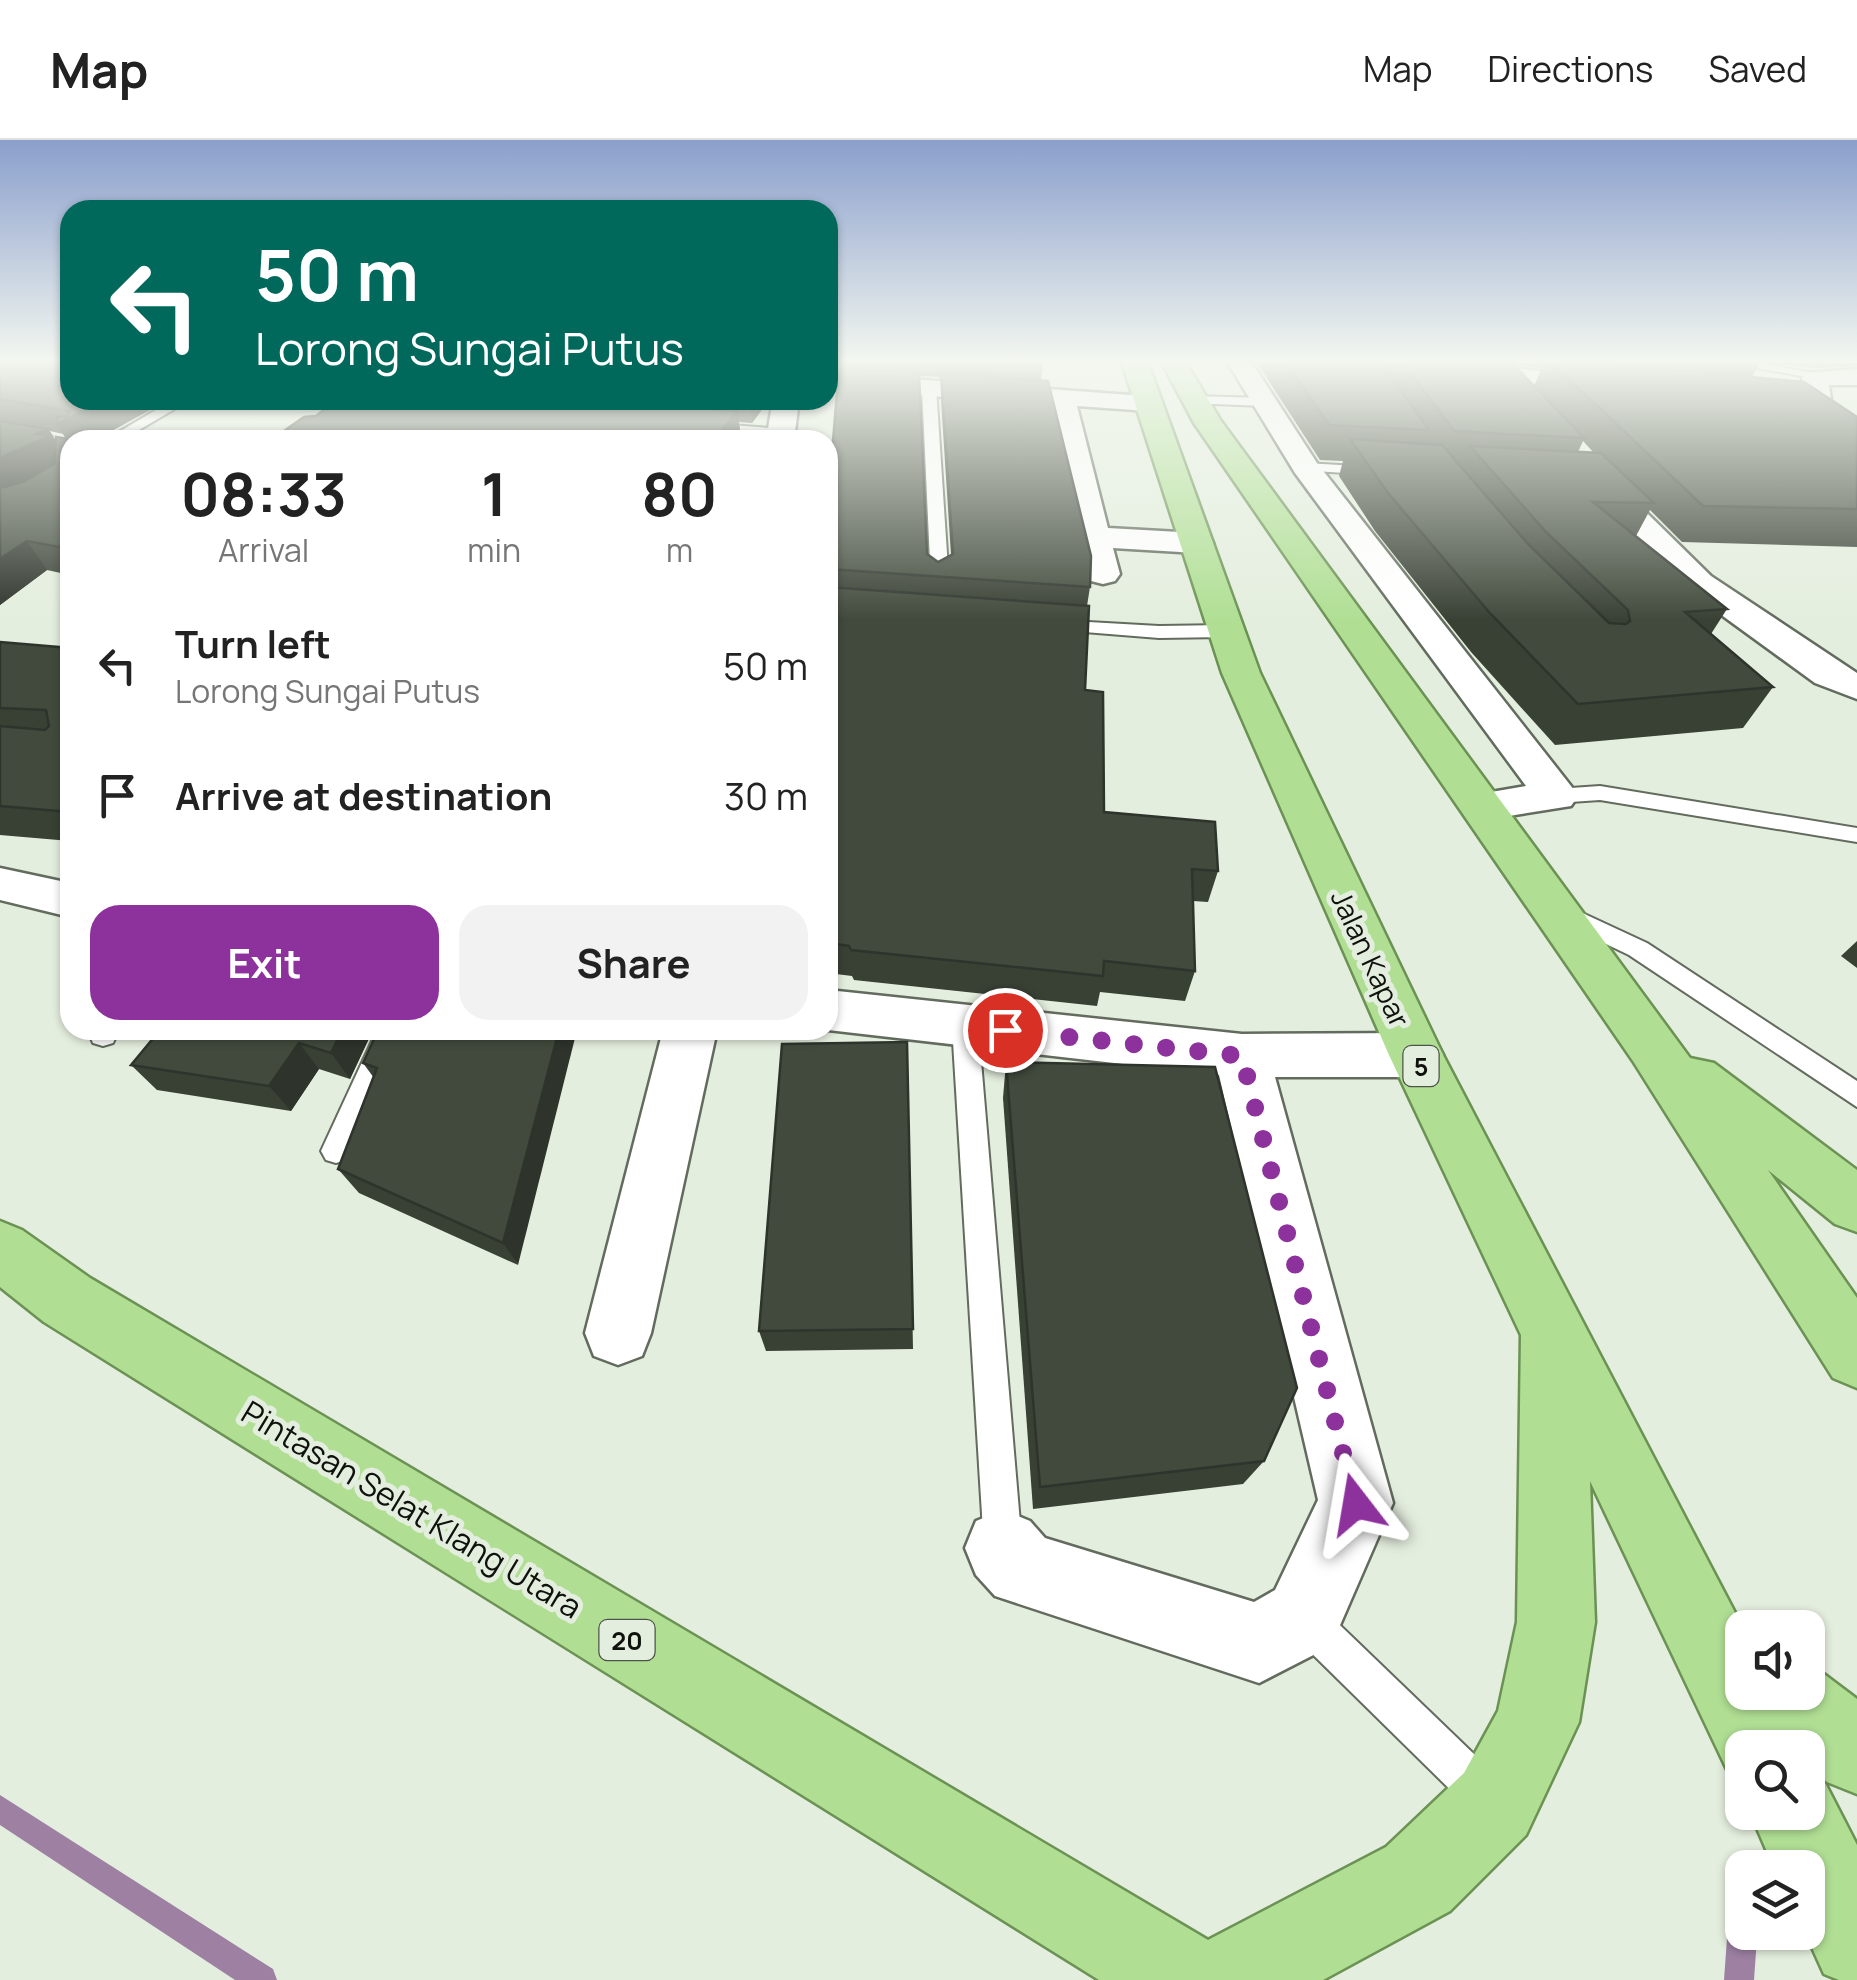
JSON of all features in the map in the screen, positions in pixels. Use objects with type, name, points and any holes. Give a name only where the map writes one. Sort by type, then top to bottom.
[{"type":"highway","name":"Jalan Kapar","points":[[1177,449],[1196,543],[1241,674],[1416,1055],[1552,1328],[1720,1640],[1754,1730]]},
{"type":"highway","points":[[1214,449],[1558,910],[1857,1355]]},
{"type":"highway","points":[[1652,1046],[1857,1205]]},
{"type":"highway","name":"Pintasan Selat Klang Utara","points":[[0,1250],[34,1297],[1186,1980]]},
{"type":"highway","points":[[1229,1980],[1418,1879],[1495,1804],[1536,1722],[1556,1622],[1552,1328]]},
{"type":"highway","points":[[1804,1710],[1857,1752]]},
{"type":"highway","points":[[1802,1830],[1857,1940]]},
{"type":"street","points":[[1073,449],[1103,574]]},
{"type":"street","points":[[1293,449],[1556,796],[1484,806]]},
{"type":"street","points":[[1582,473],[1699,583],[1829,676],[1857,687]]},
{"type":"street","points":[[1094,537],[1196,543]]},
{"type":"street","points":[[0,884],[60,898]]},
{"type":"street","points":[[838,1011],[1242,1056],[1416,1055]]},
{"type":"street","points":[[618,1333],[688,1040]]},
{"type":"street","points":[[1003,1548],[1022,1568],[1258,1644],[1304,1618],[1356,1504],[1242,1056]]},
{"type":"lane","points":[[932,449],[940,584]]},
{"type":"lane","points":[[1305,467],[1398,472]]},
{"type":"lane","points":[[1040,624],[1226,632]]},
{"type":"lane","points":[[1556,796],[1600,792],[1857,835]]},
{"type":"lane","points":[[1558,910],[1638,950],[1857,1096]]},
{"type":"lane","points":[[965,1025],[1003,1548]]},
{"type":"lane","points":[[336,1151],[386,1040]]},
{"type":"lane","points":[[1304,1618],[1495,1804]]},
{"type":"building","points":[[0,449],[21,449],[0,458]]},
{"type":"building","points":[[55,449],[60,449],[60,547],[27,541],[0,559],[0,488],[23,482],[54,464]]},
{"type":"building","points":[[838,449],[922,449],[927,554],[938,562],[953,554],[946,449],[1065,449],[1091,556],[1090,587],[838,570]]},
{"type":"building","points":[[1357,449],[1445,449],[1528,544],[1609,623],[1626,624],[1630,621],[1628,610],[1546,532],[1473,449],[1601,453],[1654,503],[1593,502],[1727,609],[1685,612],[1773,687],[1578,704],[1489,612],[1388,493]]},
{"type":"building","points":[[1643,449],[1857,449],[1857,509],[1703,506]]},
{"type":"building","points":[[838,588],[1089,606],[1085,690],[1103,692],[1104,812],[1215,822],[1218,871],[1192,869],[1195,971],[1104,961],[1103,976],[851,950],[838,944]]},
{"type":"building","points":[[0,642],[60,647],[60,811],[0,806],[0,726],[45,730],[49,726],[46,710],[0,708]]},
{"type":"building","points":[[152,1040],[337,1040],[331,1053],[299,1043],[269,1086],[131,1065]]},
{"type":"building","points":[[373,1040],[556,1040],[503,1243],[338,1169],[377,1068],[363,1063]]},
{"type":"building","points":[[907,1042],[913,1329],[759,1331],[782,1044]]},
{"type":"building","points":[[1006,1062],[1215,1067],[1297,1388],[1264,1461],[1040,1487]]},
{"type":"waterway","points":[[0,1809],[262,1980]]},
{"type":"waterway","points":[[1739,1980],[1741,1950]]},
{"type":"route","points":[[1005,1030],[1242,1056],[1356,1504]]}]
